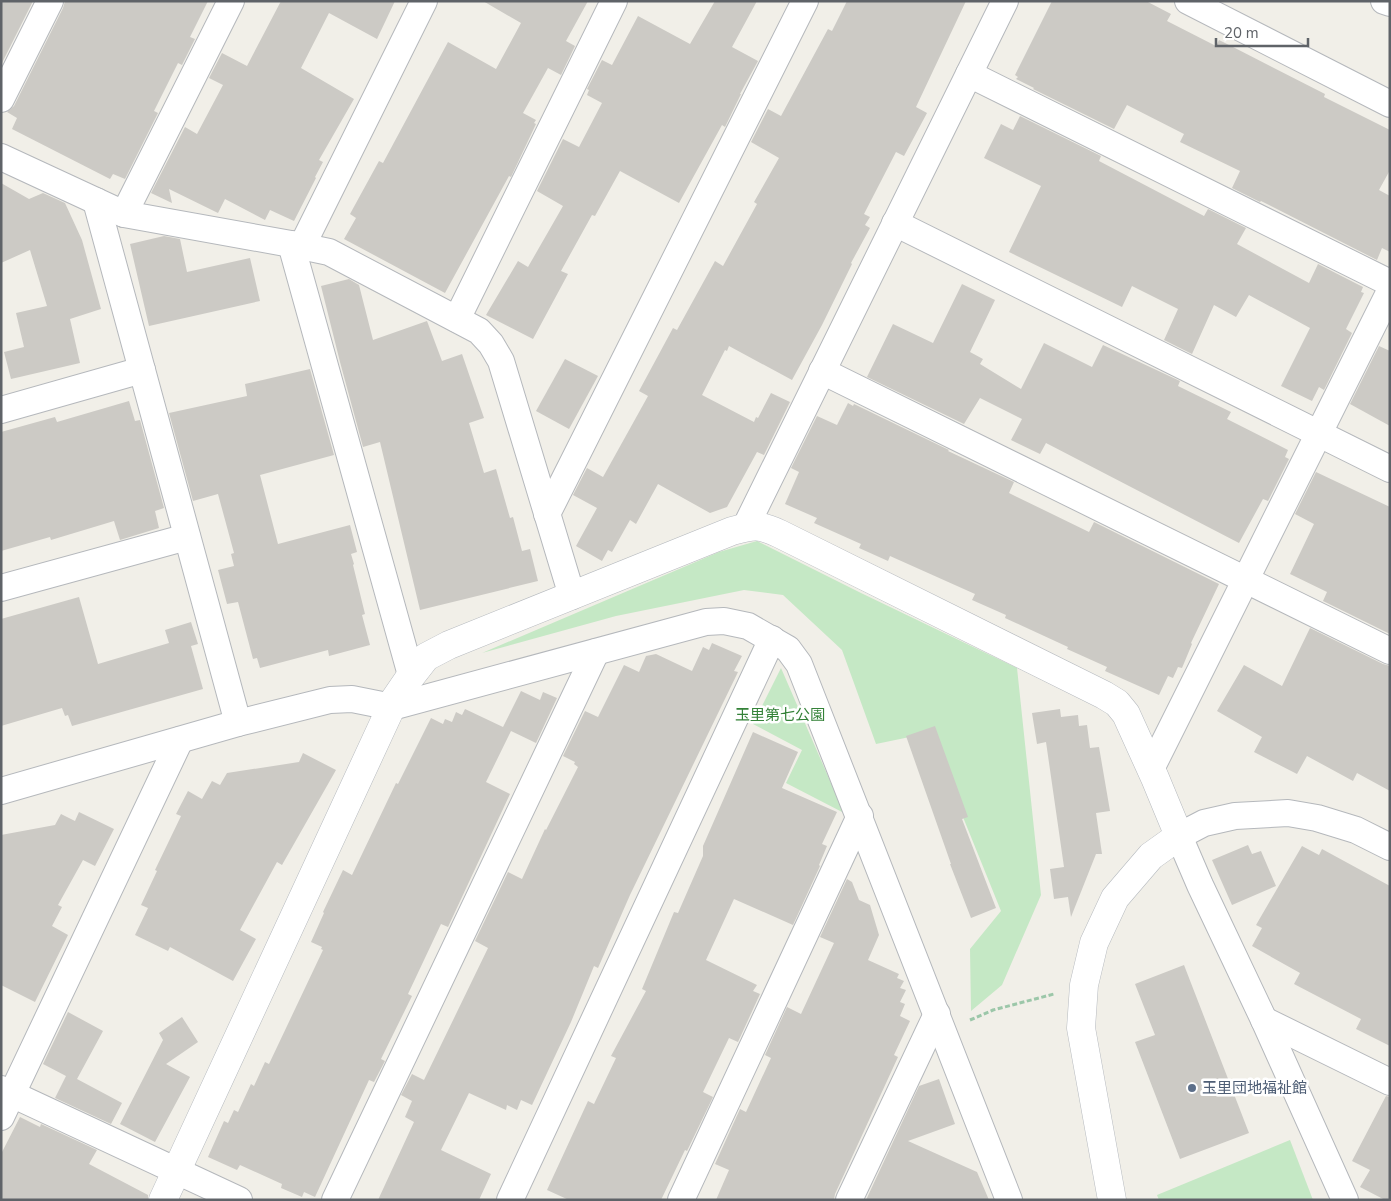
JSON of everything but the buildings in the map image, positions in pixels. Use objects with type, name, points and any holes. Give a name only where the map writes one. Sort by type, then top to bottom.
[{"type":"street","points":[[1,99],[50,1]]},
{"type":"street","points":[[124,214],[232,1]]},
{"type":"street","points":[[411,675],[296,245],[424,1]]},
{"type":"street","points":[[457,319],[614,1]]},
{"type":"street","points":[[547,514],[805,1]]},
{"type":"street","points":[[745,528],[1005,1]]},
{"type":"street","points":[[1188,1],[1390,104]]},
{"type":"street","points":[[1384,1],[1390,3]]},
{"type":"street","points":[[969,74],[1390,283]]},
{"type":"street","points":[[1,157],[124,214],[329,252],[479,331],[491,344],[501,361],[572,596]]},
{"type":"street","points":[[96,201],[238,723]]},
{"type":"street","points":[[895,223],[1390,468]]},
{"type":"street","points":[[1151,769],[1390,291]]},
{"type":"street","points":[[1,410],[142,370]]},
{"type":"street","points":[[822,371],[1390,651]]},
{"type":"street","points":[[163,1200],[392,707],[411,675],[426,658],[449,645],[745,528],[765,527],[1117,703],[1126,714],[1200,886],[1264,1020],[1345,1200]]},
{"type":"street","points":[[1,588],[187,537]]},
{"type":"street","points":[[1,791],[238,723],[330,700],[352,699],[392,707],[706,622],[724,621],[748,626],[788,649],[799,664],[1009,1200]]},
{"type":"street","points":[[510,1200],[772,639]]},
{"type":"street","points":[[335,1200],[596,652]]},
{"type":"street","points":[[1,1117],[7,1091],[180,740]]},
{"type":"street","points":[[1112,1200],[1081,1028],[1084,986],[1094,943],[1116,898],[1151,856],[1179,836],[1204,823],[1235,816],[1288,813],[1317,818],[1356,830],[1390,847]]},
{"type":"street","points":[[681,1200],[860,816]]},
{"type":"street","points":[[1264,1020],[1390,1082]]},
{"type":"street","points":[[849,1200],[940,1023]]},
{"type":"street","points":[[7,1091],[239,1200]]},
{"type":"path","points":[[940,1023],[1084,986]]},
{"type":"green space","points":[[757,541],[1017,668],[1041,895],[1002,985],[971,1011],[970,949],[1001,911],[929,733],[876,744],[842,650],[783,595],[744,590],[616,616],[482,653],[719,552]]},
{"type":"green space","name":"玉里第七公園","points":[[781,668],[844,813],[786,783],[802,750],[753,724]]},
{"type":"green space","points":[[1290,1140],[1313,1200],[1159,1200],[1157,1195]]},
{"type":"place","name":"玉里団地福祉館","points":[[1192,1088]]}]
